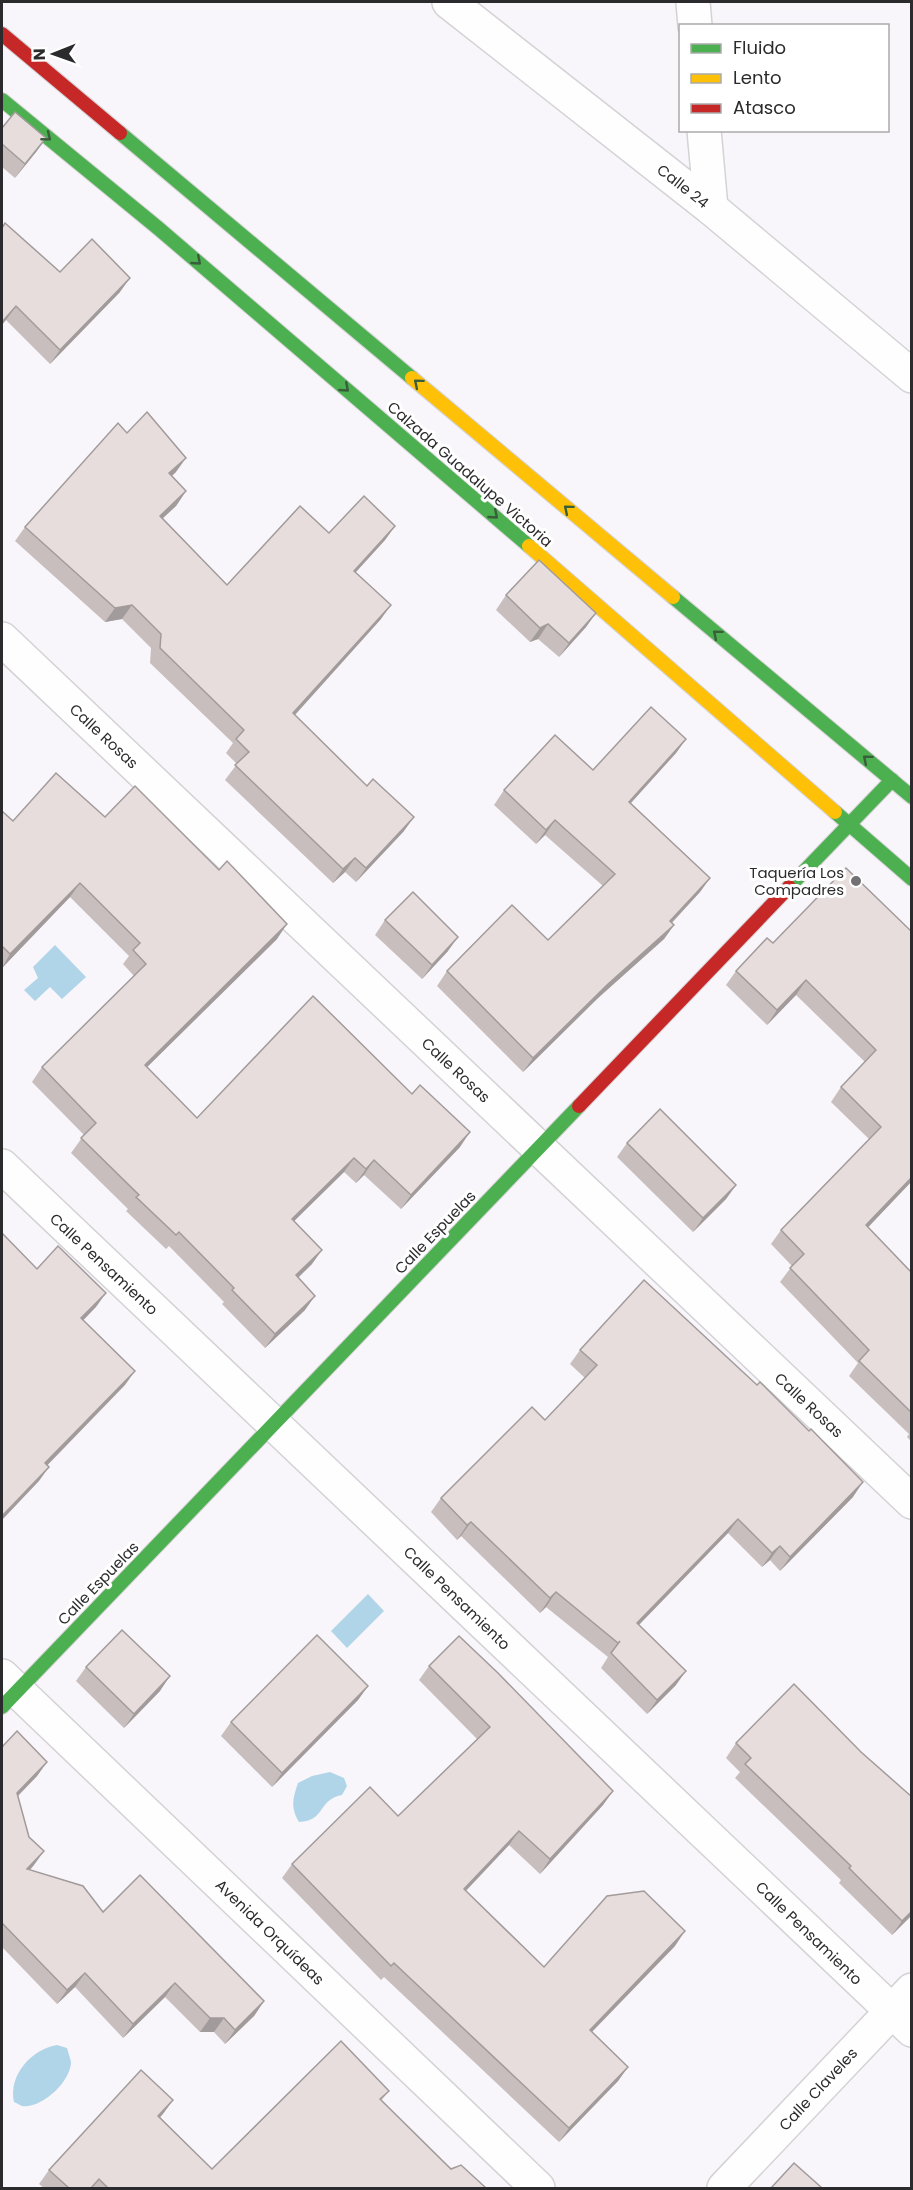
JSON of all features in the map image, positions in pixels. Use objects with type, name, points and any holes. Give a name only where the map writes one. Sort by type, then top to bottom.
[{"type":"main road","points":[[2,34],[912,797]]},
{"type":"main road","name":"Calzada Guadalupe Victoria","points":[[2,100],[158,228],[474,498],[848,826],[912,879]]},
{"type":"main road","name":"Calle Espuelas","points":[[7,1692],[273,1424],[892,780]]},
{"type":"street","name":"Calle 24","points":[[449,2],[711,208],[912,376]]},
{"type":"street","points":[[693,2],[695,24]]},
{"type":"street","points":[[704,132],[711,208]]},
{"type":"street","name":"Calle Rosas","points":[[2,639],[912,1502]]},
{"type":"street","name":"Calle Pensamiento","points":[[2,1166],[273,1424],[905,2010]]},
{"type":"street","name":"Avenida Orquídeas","points":[[7,1692],[538,2188]]},
{"type":"street","name":"Calle Claveles","points":[[724,2188],[905,2010]]},
{"type":"water","points":[[55,945],[86,977],[62,999],[50,987],[35,1001],[24,990],[38,978],[33,967]]},
{"type":"water","points":[[368,1594],[384,1611],[347,1648],[331,1631]]},
{"type":"water","points":[[330,1772],[344,1778],[347,1786],[342,1795],[329,1801],[314,1818],[299,1822],[294,1812],[293,1802],[298,1783],[312,1776]]},
{"type":"water","points":[[57,2045],[67,2048],[71,2062],[70,2069],[61,2085],[46,2098],[30,2106],[22,2106],[14,2102],[15,2082],[24,2065],[39,2052]]},
{"type":"building","points":[[15,112],[46,138],[25,164],[2,144],[2,128]]},
{"type":"building","points":[[5,223],[60,272],[92,239],[130,278],[60,350],[16,306],[2,322],[2,228]]},
{"type":"building","points":[[147,412],[186,458],[169,473],[186,491],[160,516],[227,585],[300,506],[329,533],[364,496],[395,526],[354,571],[391,605],[293,713],[367,786],[373,779],[414,817],[366,868],[355,858],[343,869],[235,765],[249,752],[236,739],[244,730],[160,648],[161,634],[132,605],[115,608],[25,527],[118,423],[127,433]]},
{"type":"building","points":[[539,560],[596,613],[569,643],[548,624],[540,628],[506,595]]},
{"type":"building","points":[[651,707],[686,739],[629,802],[710,878],[670,921],[674,925],[608,984],[533,1058],[447,971],[512,905],[548,940],[615,874],[555,820],[546,830],[504,790],[555,735],[593,770]]},
{"type":"building","points":[[56,773],[105,817],[135,786],[219,870],[227,861],[287,924],[145,1065],[197,1118],[313,996],[412,1094],[420,1085],[470,1132],[411,1195],[374,1160],[366,1169],[354,1158],[292,1219],[322,1250],[296,1275],[315,1296],[275,1334],[179,1232],[176,1235],[136,1197],[139,1195],[81,1138],[96,1123],[42,1067],[146,964],[133,950],[140,943],[80,883],[10,954],[2,946],[3,812],[13,821]]},
{"type":"building","points":[[846,868],[912,932],[912,1177],[866,1225],[912,1273],[912,1413],[859,1361],[869,1350],[790,1268],[804,1254],[781,1230],[881,1127],[841,1087],[876,1050],[806,980],[777,1010],[736,971],[767,938],[773,943]]},
{"type":"building","points":[[413,892],[458,937],[432,965],[385,920]]},
{"type":"building","points":[[660,1109],[736,1185],[703,1218],[627,1143]]},
{"type":"building","points":[[2,1233],[37,1269],[58,1246],[106,1293],[81,1318],[135,1371],[45,1463],[49,1467],[2,1516]]},
{"type":"building","points":[[644,1280],[757,1385],[760,1382],[809,1431],[811,1429],[863,1482],[790,1557],[780,1546],[772,1553],[738,1519],[637,1623],[686,1671],[657,1700],[611,1653],[620,1641],[618,1643],[556,1592],[550,1598],[471,1522],[467,1525],[441,1498],[532,1407],[545,1420],[597,1365],[580,1350]]},
{"type":"building","points":[[122,1630],[170,1676],[134,1714],[86,1667]]},
{"type":"building","points":[[317,1635],[368,1686],[282,1773],[231,1722]]},
{"type":"building","points":[[459,1636],[613,1791],[550,1859],[519,1831],[464,1889],[544,1967],[607,1896],[644,1891],[685,1931],[590,2030],[628,2067],[569,2128],[394,1963],[391,1966],[292,1864],[370,1787],[398,1816],[490,1727],[429,1666]]},
{"type":"building","points":[[794,1684],[861,1752],[912,1797],[912,1911],[902,1921],[849,1868],[851,1866],[745,1764],[751,1758],[736,1743]]},
{"type":"building","points":[[17,1731],[47,1762],[17,1793],[29,1837],[44,1851],[27,1869],[83,1886],[103,1912],[140,1875],[264,2001],[235,2030],[224,2018],[210,2018],[175,1983],[133,2024],[85,1973],[67,1990],[2,1923],[2,1747]]},
{"type":"building","points":[[341,2041],[389,2091],[380,2099],[451,2169],[461,2165],[486,2188],[108,2188],[99,2179],[91,2188],[69,2188],[49,2170],[141,2070],[173,2100],[158,2116],[212,2169]]},
{"type":"building","points":[[794,2163],[822,2188],[771,2188]]},
{"type":"traffic: fast","points":[[2,100],[158,228],[529,546]]},
{"type":"traffic: fast","points":[[120,133],[412,378]]},
{"type":"traffic: fast","points":[[673,597],[912,797]]},
{"type":"traffic: fast","points":[[789,887],[892,780]]},
{"type":"traffic: fast","points":[[835,812],[912,879]]},
{"type":"traffic: fast","points":[[2,1707],[579,1106]]},
{"type":"traffic: slow","points":[[412,378],[673,597]]},
{"type":"traffic: slow","points":[[529,546],[835,812]]},
{"type":"traffic: jam","points":[[2,34],[120,133]]},
{"type":"traffic: jam","points":[[579,1106],[789,887]]},
{"type":"place","name":"Taquería Los Compadres","points":[[856,881]]}]
